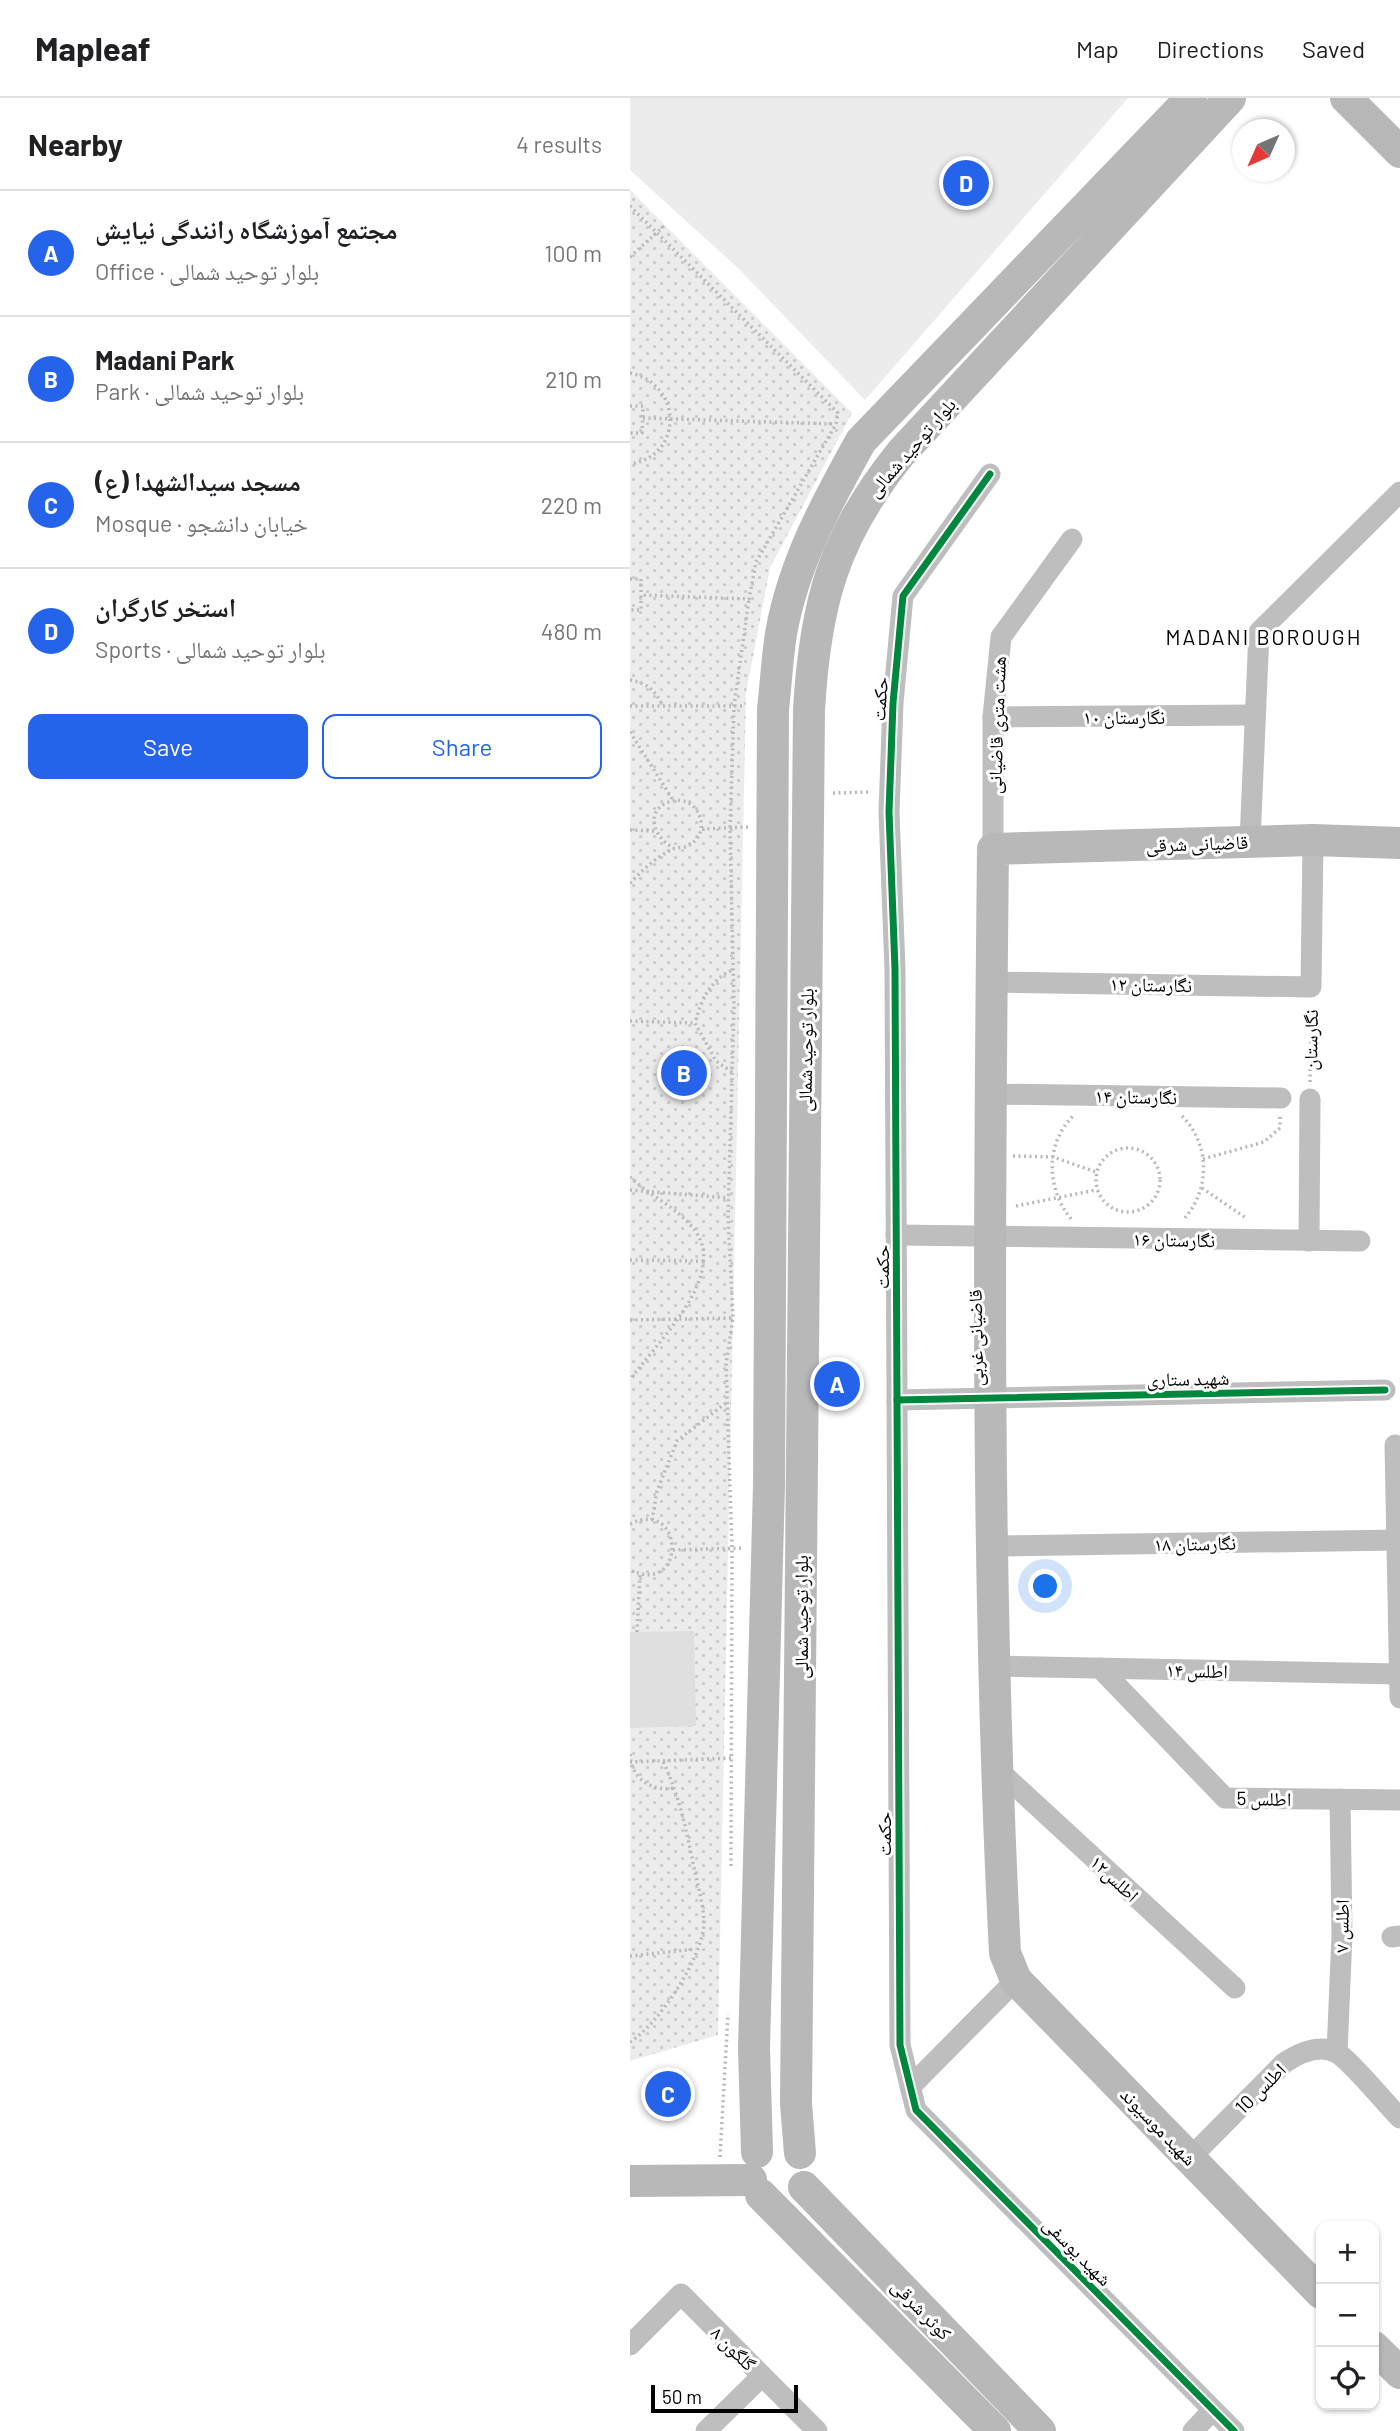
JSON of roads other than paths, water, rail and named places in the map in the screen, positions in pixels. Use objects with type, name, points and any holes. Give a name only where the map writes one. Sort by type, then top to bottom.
[{"type":"main road","name":"بلوار توحید شمالی","points":[[756,2176],[746,1758],[767,1547],[773,709],[781,634],[797,570],[827,500],[861,441],[926,377],[1191,98]]},
{"type":"main road","name":"بلوار توحید شمالی","points":[[800,2152],[796,2104],[808,793],[813,643],[841,544],[870,491],[901,453],[1230,98]]},
{"type":"main road","points":[[1346,98],[1400,152]]},
{"type":"main road","name":"قاضیانی شرقی","points":[[993,849],[1313,840],[1400,844]]},
{"type":"main road","name":"قاضیانی غربی","points":[[993,849],[989,1236],[996,1768],[1011,1966]]},
{"type":"main road","name":"شهید موسیوند","points":[[1011,1966],[1190,2158],[1316,2288]]},
{"type":"main road","points":[[779,2143],[790,2145],[800,2152],[808,2175],[804,2187],[796,2196],[785,2200],[773,2200],[756,2176],[767,2145],[779,2143]]},
{"type":"main road","points":[[630,2181],[719,2180],[756,2176]]},
{"type":"main road","name":"کوثر شرقی","points":[[756,2176],[995,2431]]},
{"type":"main road","name":"کوثر شرقی","points":[[804,2187],[1040,2431]]},
{"type":"main road","points":[[1379,2352],[1400,2373]]},
{"type":"street","name":"حکمت","points":[[910,2087],[900,2045],[896,1235],[890,792],[893,703],[903,596],[990,474]]},
{"type":"street","points":[[1250,841],[1259,632],[1400,492]]},
{"type":"street","name":"هشت متری قاضیانی","points":[[993,849],[993,717],[1001,637],[1072,539]]},
{"type":"street","name":"نگارستان ۱۰","points":[[993,717],[1255,715]]},
{"type":"street","name":"نگارستان","points":[[1311,987],[1313,840]]},
{"type":"street","name":"نگارستان ۱۲","points":[[992,982],[1311,987]]},
{"type":"street","name":"نگارستان ۱۴","points":[[990,1094],[1281,1098]]},
{"type":"street","name":"نگارستان","points":[[1308,1241],[1310,1099]]},
{"type":"street","name":"نگارستان ۱۶","points":[[896,1235],[1360,1241]]},
{"type":"street","name":"شهید ستاری","points":[[897,1399],[1385,1390]]},
{"type":"street","points":[[1395,1445],[1400,1698]]},
{"type":"street","name":"نگارستان ۱۸","points":[[993,1546],[1398,1540]]},
{"type":"street","name":"اطلس ۱۴","points":[[995,1666],[1399,1674]]},
{"type":"street","name":"اطلس 5","points":[[1100,1668],[1224,1798],[1400,1800]]},
{"type":"street","name":"اطلس۱۲","points":[[996,1768],[1235,1988]]},
{"type":"street","name":"اطلس ۷","points":[[1337,2053],[1342,1935],[1340,1799]]},
{"type":"street","points":[[910,2087],[1011,1966]]},
{"type":"street","name":"اطلس 10","points":[[1190,2158],[1284,2063],[1298,2054],[1315,2049],[1337,2053]]},
{"type":"street","points":[[1337,2053],[1400,2118]]},
{"type":"street","name":"شهید یوسفی","points":[[910,2087],[916,2110],[1234,2431]]},
{"type":"street","name":"گلگون ۸","points":[[630,2345],[681,2294],[817,2431]]},
{"type":"street","points":[[706,2431],[762,2376]]},
{"type":"street","points":[[1193,2431],[1213,2410]]},
{"type":"place","name":"استخر کارگران","points":[[966,183]]},
{"type":"place","name":"Madani Park","points":[[684,1073]]},
{"type":"place","name":"مجتمع آموزشگاه رانندگی نیایش","points":[[837,1384]]},
{"type":"place","name":"مسجد سیدالشهدا (ع)","points":[[668,2094]]},
{"type":"district","name":"MADANI BOROUGH","points":[[1264,636]]}]
